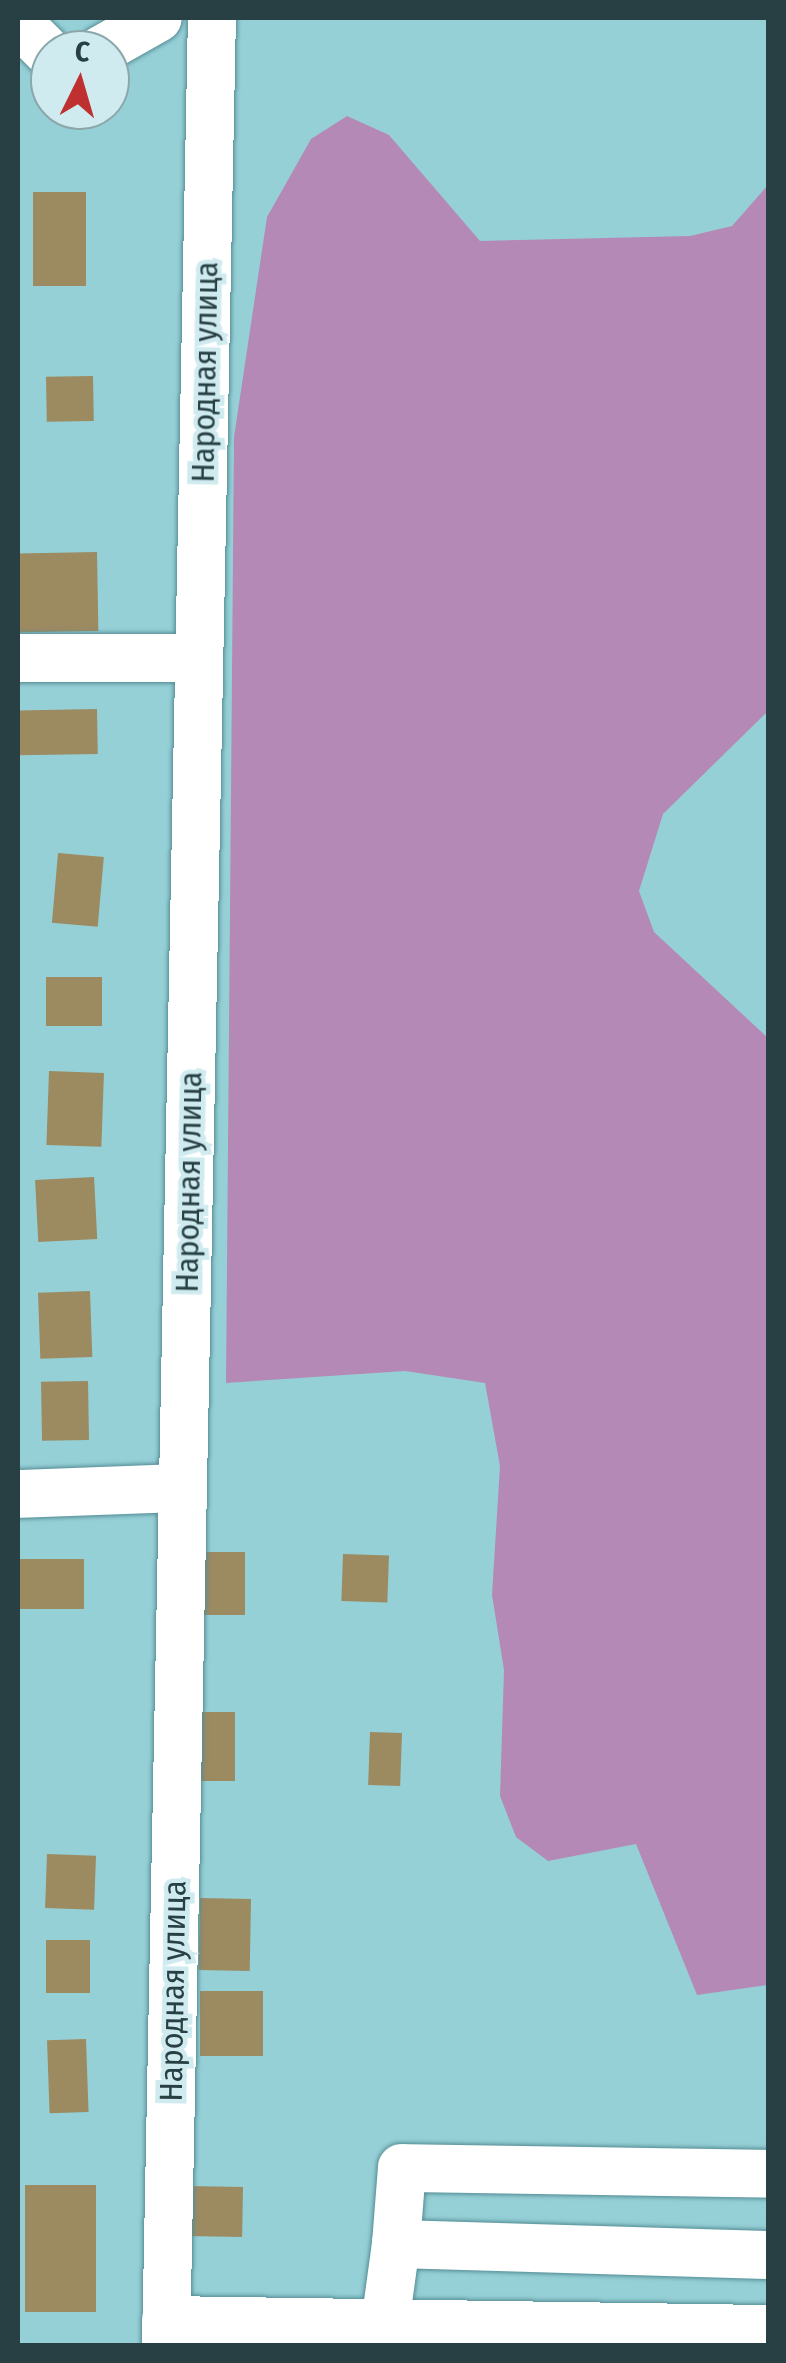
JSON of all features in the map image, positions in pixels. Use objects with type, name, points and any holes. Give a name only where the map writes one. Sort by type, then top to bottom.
[{"type":"street","points":[[130,34],[158,18]]},
{"type":"street","name":"Народная улица","points":[[166,2333],[212,18]]},
{"type":"street","points":[[18,658],[199,658]]},
{"type":"street","points":[[18,1494],[183,1488]]},
{"type":"street","points":[[383,2334],[402,2168],[768,2174]]},
{"type":"street","points":[[396,2244],[768,2256]]},
{"type":"street","points":[[166,2333],[768,2330]]},
{"type":"shaded area","points":[[347,116],[389,135],[480,241],[690,236],[732,226],[768,185],[768,711],[663,814],[639,891],[654,932],[768,1038],[768,1985],[697,1995],[636,1844],[548,1861],[516,1837],[500,1796],[504,1670],[492,1595],[500,1466],[485,1383],[405,1371],[226,1383],[234,437],[267,217],[311,139]]},
{"type":"building","points":[[33,192],[86,192],[86,286],[33,286]]},
{"type":"building","points":[[93,376],[94,421],[47,422],[46,377]]},
{"type":"building","points":[[97,552],[98,631],[19,632],[18,553]]},
{"type":"building","points":[[97,709],[98,754],[19,755],[18,710]]},
{"type":"building","points":[[58,853],[104,857],[98,927],[52,923]]},
{"type":"building","points":[[46,977],[102,977],[102,1026],[46,1026]]},
{"type":"building","points":[[49,1071],[104,1073],[101,1147],[46,1145]]},
{"type":"building","points":[[94,1177],[97,1239],[38,1242],[35,1180]]},
{"type":"building","points":[[90,1291],[92,1357],[40,1359],[38,1293]]},
{"type":"building","points":[[88,1381],[89,1440],[42,1441],[41,1382]]},
{"type":"building","points":[[201,1552],[245,1552],[245,1615],[201,1615]]},
{"type":"building","points":[[343,1554],[389,1556],[387,1603],[341,1601]]},
{"type":"building","points":[[18,1559],[84,1559],[84,1609],[18,1609]]},
{"type":"building","points":[[193,1712],[235,1712],[235,1781],[193,1781]]},
{"type":"building","points":[[370,1732],[402,1733],[400,1786],[368,1785]]},
{"type":"building","points":[[47,1854],[96,1856],[94,1910],[45,1908]]},
{"type":"building","points":[[200,1898],[251,1899],[250,1971],[199,1970]]},
{"type":"building","points":[[46,1940],[90,1940],[90,1993],[46,1993]]},
{"type":"building","points":[[200,1991],[263,1991],[263,2056],[200,2056]]},
{"type":"building","points":[[86,2039],[89,2112],[50,2113],[47,2040]]},
{"type":"building","points":[[25,2185],[96,2185],[96,2312],[25,2312]]},
{"type":"building","points":[[187,2186],[243,2187],[242,2237],[186,2236]]}]
